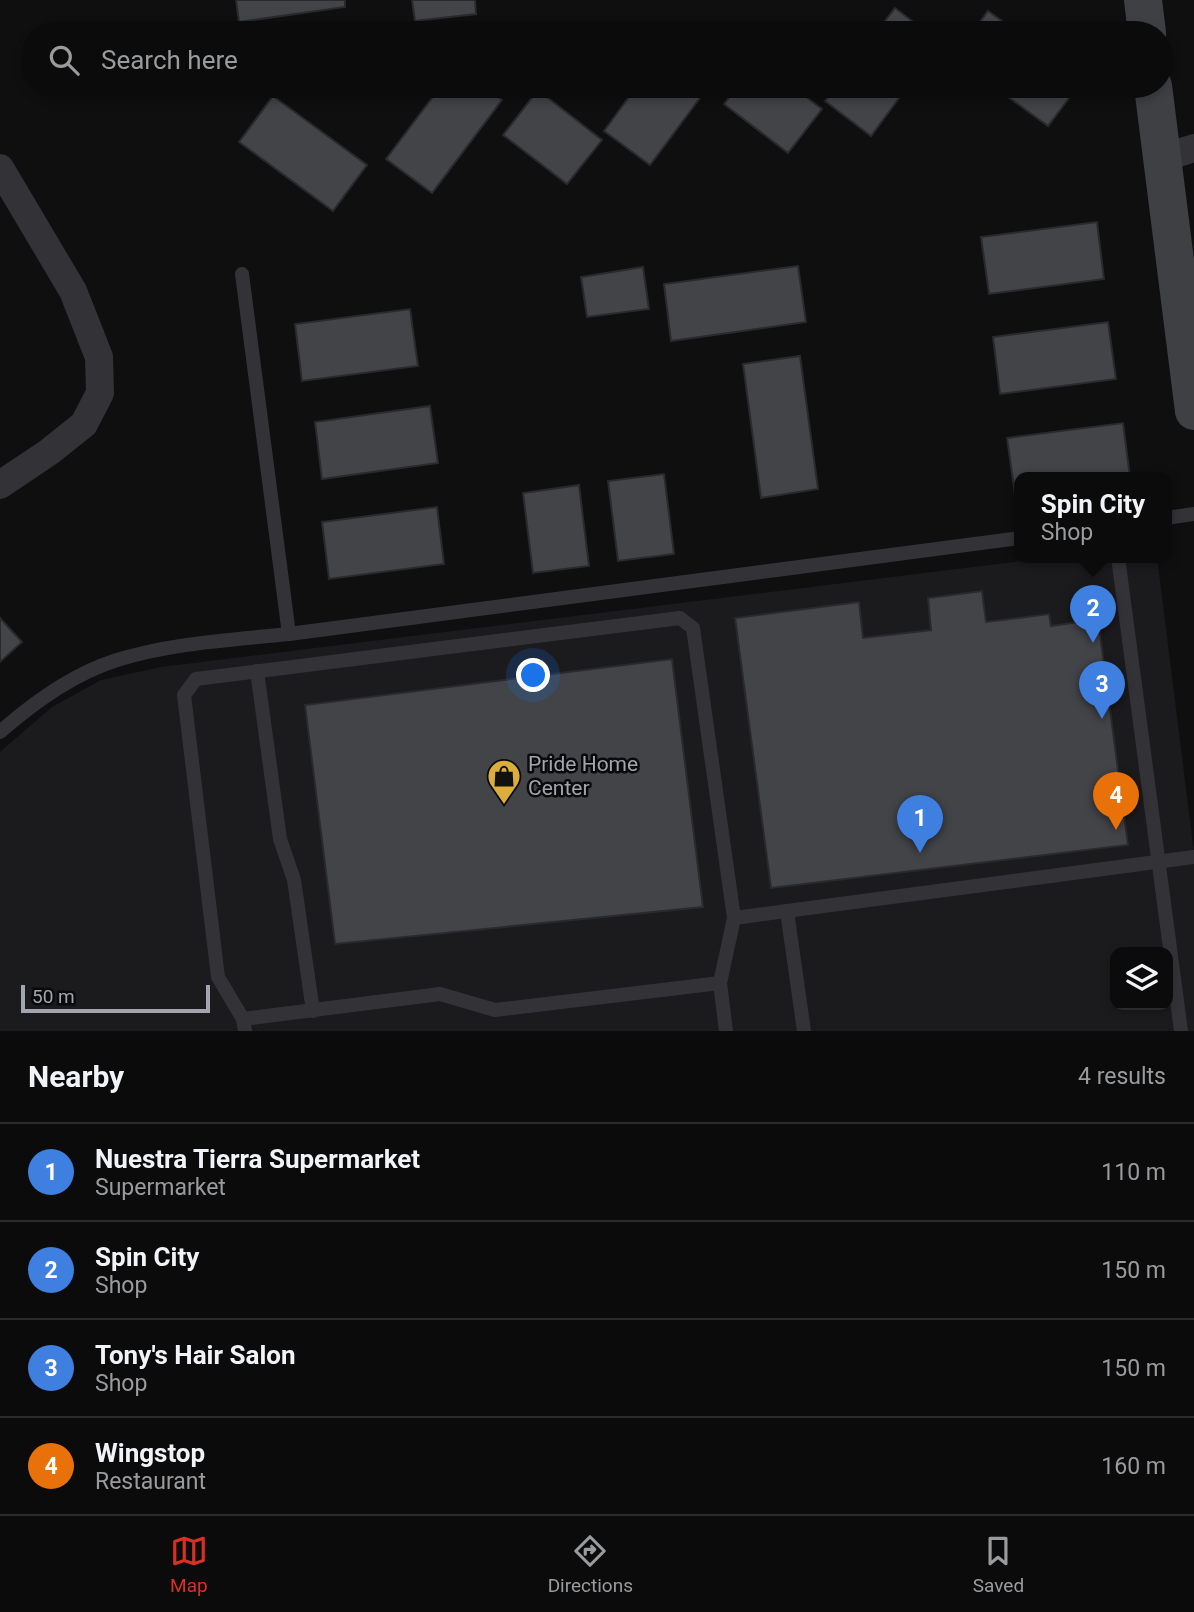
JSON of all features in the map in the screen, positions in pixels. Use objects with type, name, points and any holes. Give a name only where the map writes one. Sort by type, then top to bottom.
[{"type":"main road","points":[[1143,0],[1146,21]]},
{"type":"main road","points":[[1157,98],[1178,153],[1194,411]]},
{"type":"street","points":[[0,168],[73,290],[99,357],[100,393],[84,424],[0,485]]},
{"type":"lane","points":[[242,274],[289,634]]},
{"type":"lane","points":[[1172,517],[1194,514]]},
{"type":"lane","points":[[0,732],[27,708],[69,682],[114,661],[181,646],[1014,539]]},
{"type":"lane","points":[[1119,563],[1181,1031]]},
{"type":"lane","points":[[720,983],[495,1010],[440,994],[313,1011],[244,1025],[218,977],[184,695],[196,679],[680,618],[693,628],[734,918],[720,983],[726,1031]]},
{"type":"lane","points":[[257,671],[280,839],[294,880],[313,1011]]},
{"type":"lane","points":[[734,918],[1194,857]]},
{"type":"lane","points":[[787,911],[804,1031]]},
{"type":"shaded area","points":[[1014,562],[1158,563],[1194,853],[1194,1031],[0,1031],[0,752],[52,707],[101,680],[161,667]]},
{"type":"building","points":[[236,0],[345,0],[345,7],[239,21]]},
{"type":"building","points":[[412,0],[475,0],[476,14],[415,21]]},
{"type":"building","points":[[895,8],[912,21],[885,21]]},
{"type":"building","points":[[988,11],[1002,21],[981,21]]},
{"type":"building","points":[[272,98],[276,98],[367,165],[333,211],[239,142]]},
{"type":"building","points":[[432,98],[502,100],[432,193],[386,159]]},
{"type":"building","points":[[532,98],[548,98],[602,140],[567,184],[503,135]]},
{"type":"building","points":[[628,98],[700,98],[650,165],[604,131]]},
{"type":"building","points":[[729,98],[808,98],[822,109],[788,153],[724,104]]},
{"type":"building","points":[[827,98],[899,98],[871,136],[825,101]]},
{"type":"building","points":[[1010,98],[1069,98],[1048,126]]},
{"type":"building","points":[[1097,222],[1104,279],[989,294],[981,237]]},
{"type":"building","points":[[798,266],[806,322],[671,341],[664,284]]},
{"type":"building","points":[[643,267],[649,309],[587,317],[581,277]]},
{"type":"building","points":[[410,309],[418,366],[302,381],[295,324]]},
{"type":"building","points":[[1108,322],[1116,379],[1000,394],[993,337]]},
{"type":"building","points":[[800,356],[818,489],[761,498],[743,364]]},
{"type":"building","points":[[430,406],[438,463],[322,479],[315,422]]},
{"type":"building","points":[[1123,423],[1129,472],[1014,472],[1014,488],[1007,438]]},
{"type":"building","points":[[664,474],[674,554],[618,561],[608,481]]},
{"type":"building","points":[[579,485],[589,566],[533,573],[523,493]]},
{"type":"building","points":[[437,507],[444,564],[329,579],[322,522]]},
{"type":"building","points":[[982,591],[986,622],[1049,614],[1051,626],[1098,619],[1128,845],[771,888],[735,618],[859,602],[863,638],[931,630],[928,598]]},
{"type":"building","points":[[0,618],[22,642],[0,662]]},
{"type":"building","name":"Pride Home Center","points":[[672,659],[703,907],[335,944],[305,705]]},
{"type":"place","name":"Spin City","points":[[1093,643]]},
{"type":"place","name":"Tony's Hair Salon","points":[[1102,719]]},
{"type":"place","name":"Pride Home Center","points":[[504,806]]},
{"type":"place","name":"Wingstop","points":[[1116,830]]},
{"type":"place","name":"Nuestra Tierra Supermarket","points":[[920,853]]}]
